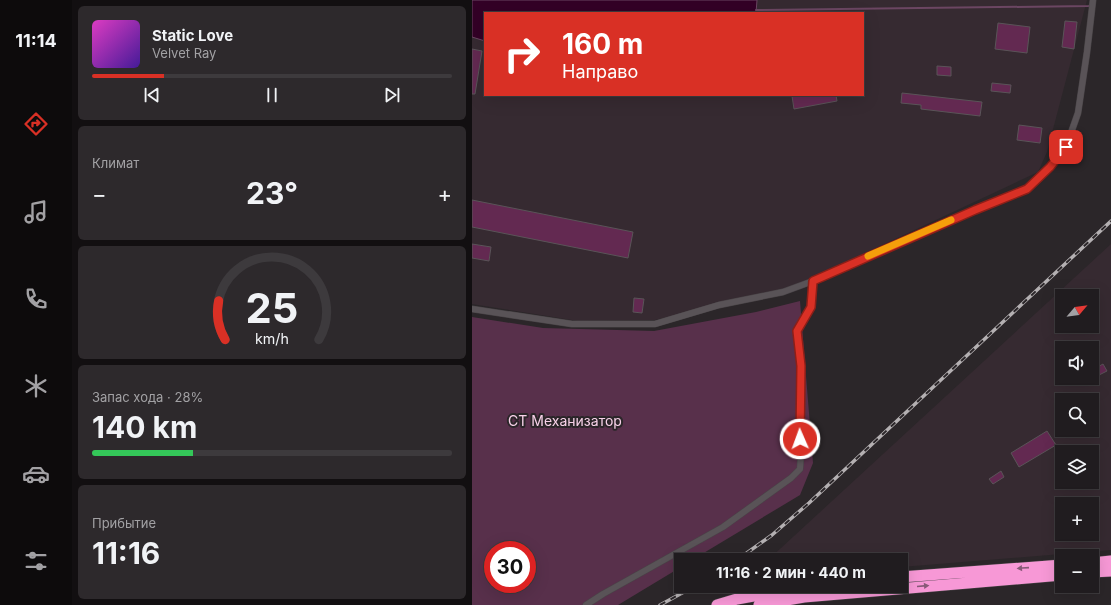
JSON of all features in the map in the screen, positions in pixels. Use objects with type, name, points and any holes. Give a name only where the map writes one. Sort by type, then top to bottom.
[{"type":"highway","points":[[1099,562],[1111,561]]},
{"type":"highway","points":[[908,576],[1055,566]]},
{"type":"highway","points":[[1099,572],[1111,571]]},
{"type":"highway","points":[[759,605],[804,597],[1055,576]]},
{"type":"highway","points":[[717,605],[737,599],[770,593]]},
{"type":"street","points":[[472,310],[572,324],[655,324],[719,305],[783,292],[813,281],[975,210],[1027,189],[1050,167],[1066,147],[1078,113],[1093,0]]},
{"type":"street","points":[[586,605],[723,527],[791,478],[800,469],[801,366],[797,331],[811,307],[813,281]]},
{"type":"shaded area","points":[[472,0],[757,0],[756,12],[484,12],[484,41],[472,37]]},
{"type":"shaded area","points":[[757,0],[1087,0],[1047,152],[1038,172],[778,294],[655,320],[578,321],[472,304],[472,37],[484,41],[484,96],[864,96],[864,12],[756,12]]},
{"type":"shaded area","points":[[1111,244],[1111,550],[1055,549],[1055,555],[908,566],[908,553],[776,553],[1055,296],[1055,333],[1099,333],[1099,289],[1062,289]]},
{"type":"green space","name":"СТ Механизатор","points":[[800,301],[813,463],[800,495],[704,553],[674,553],[674,571],[618,605],[472,605],[472,317],[543,328],[654,331],[756,312]]},
{"type":"building","points":[[1065,21],[1077,22],[1074,49],[1062,47]]},
{"type":"building","points":[[998,23],[1030,27],[1027,53],[995,49]]},
{"type":"building","points":[[472,49],[482,51],[475,94],[472,94]]},
{"type":"building","points":[[937,66],[951,67],[951,76],[937,75]]},
{"type":"building","points":[[992,83],[1011,85],[1010,93],[991,91]]},
{"type":"building","points":[[902,93],[982,102],[980,116],[921,109],[921,105],[901,103]]},
{"type":"building","points":[[792,96],[836,96],[837,101],[794,109]]},
{"type":"building","points":[[1019,125],[1042,128],[1040,143],[1017,140]]},
{"type":"building","points":[[472,200],[633,232],[628,258],[472,227]]},
{"type":"building","points":[[472,244],[491,247],[489,261],[472,258]]},
{"type":"building","points":[[634,298],[644,299],[642,313],[633,312]]},
{"type":"building","points":[[1103,364],[1107,371],[1099,375],[1099,366]]},
{"type":"building","points":[[1047,431],[1056,445],[1019,467],[1011,453]]},
{"type":"building","points":[[1001,471],[1004,477],[993,484],[989,479]]},
{"type":"waterway","points":[[756,10],[1089,6],[1091,4]]},
{"type":"railway","points":[[747,553],[772,535],[809,503],[1111,221]]},
{"type":"railway","points":[[660,605],[682,593]]},
{"type":"slow traffic","points":[[868,256],[951,220]]},
{"type":"route","points":[[800,439],[801,366],[797,331],[811,307],[813,281],[975,210],[1027,189],[1050,167],[1066,147]]}]
